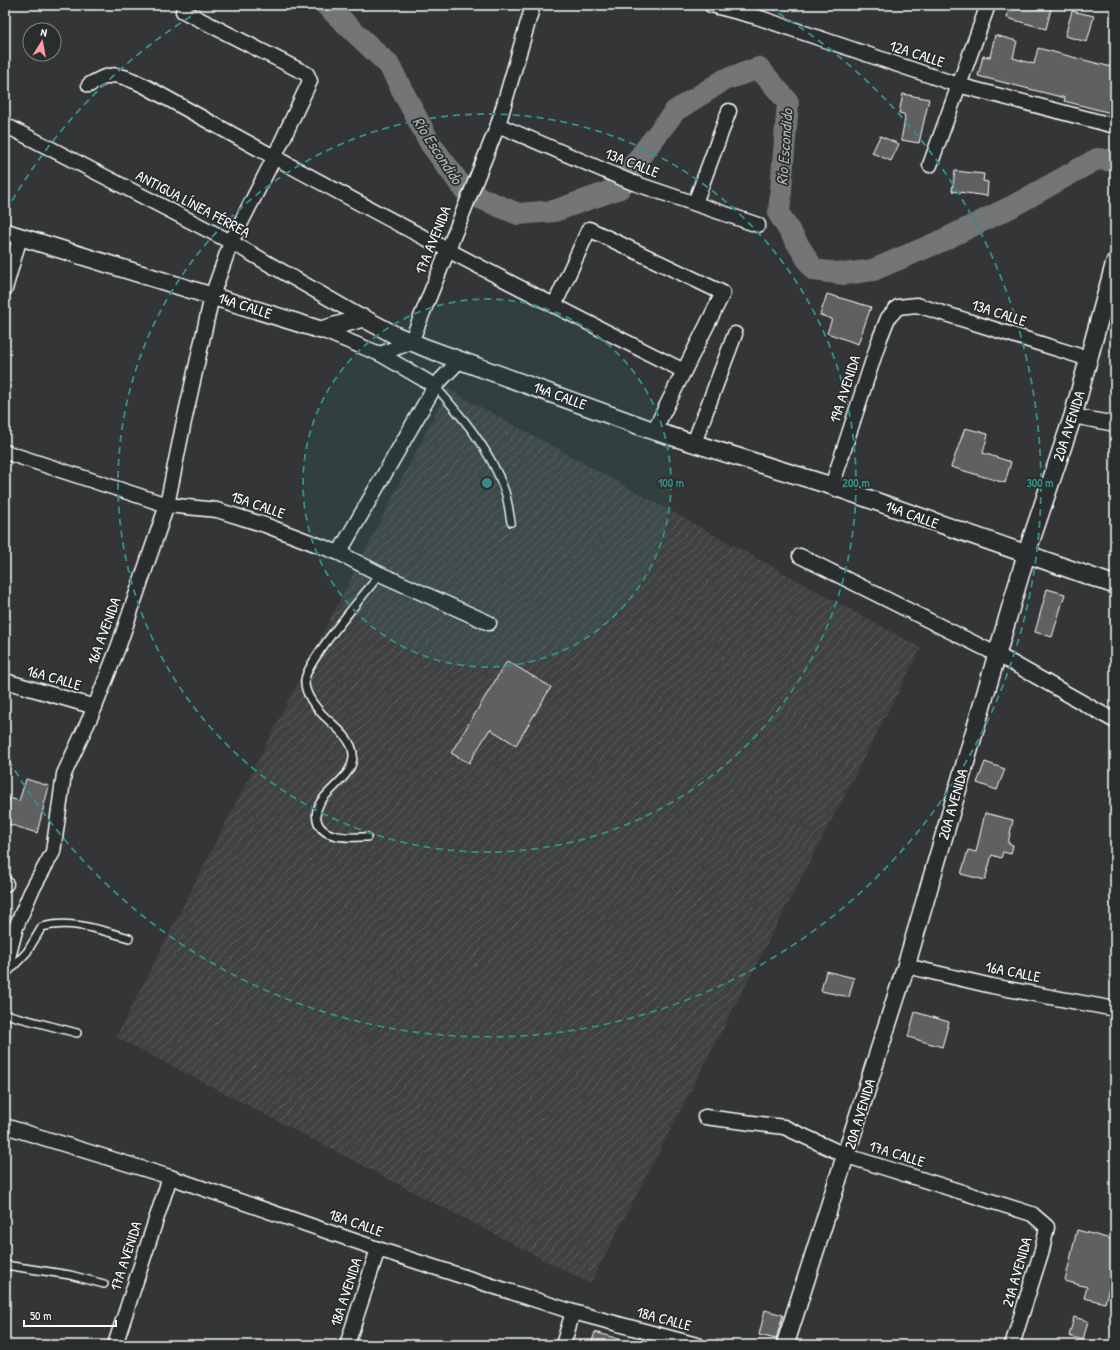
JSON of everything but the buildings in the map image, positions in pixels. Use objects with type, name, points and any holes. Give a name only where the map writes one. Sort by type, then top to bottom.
[{"type":"street","name":"17A AVENIDA","points":[[411,342],[447,248],[467,203],[498,125],[533,5]]},
{"type":"street","name":"12A CALLE","points":[[711,5],[759,11],[958,85],[1115,126]]},
{"type":"street","points":[[930,165],[988,5]]},
{"type":"street","name":"16A AVENIDA","points":[[5,969],[10,925],[31,892],[53,852],[64,774],[95,707],[119,645],[167,505],[212,296],[231,242],[274,158],[310,81],[306,74],[183,11]]},
{"type":"street","points":[[89,85],[105,75],[123,76],[143,85],[274,158],[447,248],[554,306],[684,371]]},
{"type":"street","points":[[695,203],[729,111]]},
{"type":"street","name":"ANTIGUA LÍNEA FÉRREA","points":[[5,125],[231,242],[363,318]]},
{"type":"street","name":"13A CALLE","points":[[498,125],[625,180],[758,225]]},
{"type":"street","points":[[554,306],[588,229],[723,293],[654,431]]},
{"type":"street","points":[[5,289],[12,235]]},
{"type":"street","name":"14A CALLE","points":[[12,235],[321,330]]},
{"type":"street","name":"20A AVENIDA","points":[[785,1345],[847,1156],[906,966],[1026,555],[1073,416],[1115,262]]},
{"type":"street","name":"13A CALLE","points":[[898,306],[917,305],[1089,359]]},
{"type":"street","name":"19A AVENIDA","points":[[832,486],[880,338],[888,318],[898,306]]},
{"type":"street","points":[[321,330],[363,318]]},
{"type":"street","name":"14A CALLE","points":[[363,318],[411,342],[654,431],[832,486],[1115,585]]},
{"type":"street","points":[[321,330],[380,354],[434,386]]},
{"type":"street","points":[[694,443],[735,334]]},
{"type":"street","points":[[380,354],[411,342]]},
{"type":"street","points":[[339,553],[434,386],[460,360]]},
{"type":"street","points":[[1073,416],[1115,424]]},
{"type":"street","name":"15A CALLE","points":[[5,452],[167,505],[217,510],[265,525],[339,553],[380,574],[489,623]]},
{"type":"street","points":[[800,556],[998,655],[1115,721]]},
{"type":"street","name":"16A CALLE","points":[[5,681],[95,707]]},
{"type":"street","name":"16A CALLE","points":[[906,966],[992,986],[1115,1009]]},
{"type":"street","name":"17A CALLE","points":[[705,1117],[784,1127],[847,1156],[1032,1214]]},
{"type":"street","name":"18A CALLE","points":[[5,1126],[170,1177],[378,1249],[573,1312],[697,1345]]},
{"type":"street","name":"17A AVENIDA","points":[[115,1345],[170,1177]]},
{"type":"street","name":"21A AVENIDA","points":[[1012,1345],[1042,1250],[1047,1227],[1032,1214]]},
{"type":"street","name":"18A AVENIDA","points":[[347,1345],[378,1249]]},
{"type":"street","points":[[563,1345],[573,1312]]},
{"type":"lane","points":[[434,386],[462,417],[483,446],[505,490],[511,522]]},
{"type":"lane","points":[[367,837],[343,837],[330,834],[320,827],[316,818],[317,808],[322,799],[347,774],[353,755],[351,746],[346,738],[312,701],[306,690],[305,680],[312,661],[380,574]]},
{"type":"lane","points":[[5,974],[27,952],[42,927],[53,924],[85,926],[129,938]]},
{"type":"lane","points":[[5,1014],[77,1033]]},
{"type":"lane","points":[[5,1265],[70,1275],[104,1284]]},
{"type":"shaded area","points":[[448,389],[921,648],[590,1284],[116,1037]]},
{"type":"waterway","name":"Río Escondido","points":[[326,5],[389,65],[430,143],[466,192],[518,214],[554,211],[620,188],[628,172],[675,111],[724,80],[759,68],[788,102],[779,214],[814,270],[845,274],[873,270],[939,242],[1011,207],[1097,159],[1115,161]]}]
